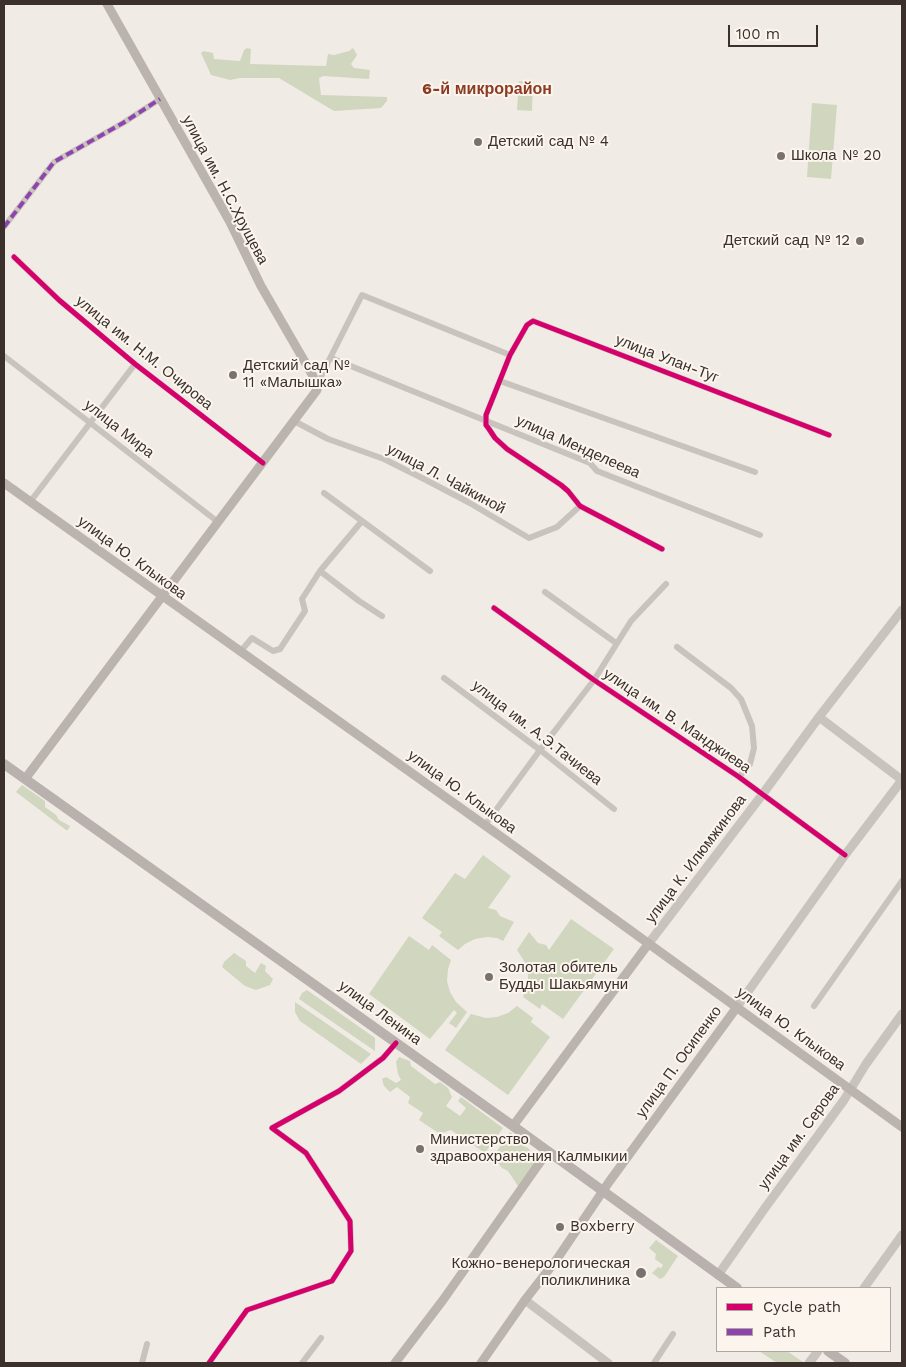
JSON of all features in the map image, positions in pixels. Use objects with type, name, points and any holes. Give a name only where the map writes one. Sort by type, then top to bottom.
[{"type":"main road","name":"улица им. Н.С.Хрущева","points":[[107,4],[226,215],[261,286],[306,367],[313,376],[317,390]]},
{"type":"main road","points":[[25,779],[317,390]]},
{"type":"main road","name":"улица Ю. Клыкова","points":[[4,483],[650,943],[902,1127]]},
{"type":"main road","name":"улица Ленина","points":[[4,764],[396,1042],[736,1287]]},
{"type":"main road","name":"улица К. Илюмжинова","points":[[513,1126],[650,943]]},
{"type":"main road","name":"улица П. Осипенко","points":[[481,1363],[737,1007]]},
{"type":"main road","points":[[395,1363],[443,1300],[548,1152]]},
{"type":"main road","points":[[829,1352],[845,1363]]},
{"type":"street","points":[[4,227],[54,162],[116,127],[160,99]]},
{"type":"street","name":"улица им. Н.М. Очирова","points":[[14,257],[57,298],[135,364],[262,463]]},
{"type":"street","points":[[317,390],[326,366],[362,294],[510,354],[486,415],[486,425],[495,438],[507,449],[568,490],[580,506],[662,549]]},
{"type":"street","name":"улица Улан-Туг","points":[[510,354],[527,325],[533,321],[829,435]]},
{"type":"street","name":"улица Мира","points":[[4,356],[218,522]]},
{"type":"street","name":"улица Менделеева","points":[[331,358],[590,463],[597,471],[760,536]]},
{"type":"street","points":[[30,502],[135,364]]},
{"type":"street","points":[[306,367],[326,366]]},
{"type":"street","points":[[500,381],[755,472]]},
{"type":"street","name":"улица Л. Чайкиной","points":[[294,421],[328,439],[384,459],[468,502],[529,538],[557,527],[580,506]]},
{"type":"street","points":[[324,493],[430,571]]},
{"type":"street","points":[[240,652],[252,638],[273,651],[280,649],[305,611],[302,599],[320,571],[362,521]]},
{"type":"street","points":[[320,571],[382,616]]},
{"type":"street","points":[[485,825],[594,680],[631,621],[666,584]]},
{"type":"street","points":[[545,592],[616,644]]},
{"type":"street","name":"улица им. В. Манджиева","points":[[494,608],[594,680],[739,777],[845,855]]},
{"type":"street","name":"улица К. Илюмжинова","points":[[650,943],[762,795],[818,717],[902,610]]},
{"type":"street","points":[[677,647],[731,688],[741,699],[752,726],[754,748],[750,764],[739,777]]},
{"type":"street","name":"улица им. А.Э.Тачиева","points":[[444,678],[540,750],[614,809]]},
{"type":"street","points":[[818,717],[902,780]]},
{"type":"street","name":"улица П. Осипенко","points":[[737,1007],[845,855],[902,780]]},
{"type":"street","points":[[814,1006],[902,882]]},
{"type":"street","name":"улица им. Серова","points":[[718,1275],[851,1089],[866,1064],[902,1014]]},
{"type":"street","points":[[209,1363],[248,1310],[332,1281],[351,1252],[350,1221],[306,1153],[272,1128],[339,1091],[383,1058],[396,1042]]},
{"type":"street","points":[[865,1287],[902,1235]]},
{"type":"street","points":[[525,1300],[608,1363]]},
{"type":"street","points":[[654,1363],[673,1334]]},
{"type":"street","points":[[302,1363],[321,1338]]},
{"type":"street","points":[[142,1363],[147,1344]]},
{"type":"street","points":[[809,1363],[817,1352]]},
{"type":"green space","points":[[247,48],[251,49],[250,64],[326,66],[328,54],[334,55],[353,48],[357,55],[351,64],[354,68],[370,70],[369,79],[323,76],[319,78],[321,95],[387,97],[387,101],[381,108],[334,111],[279,78],[240,78],[230,80],[211,75],[201,53],[203,51],[213,53],[214,59],[240,61],[244,50]]},
{"type":"green space","points":[[519,81],[533,82],[532,111],[517,110]]},
{"type":"green space","points":[[812,103],[837,105],[831,179],[807,177]]},
{"type":"green space","points":[[22,785],[45,801],[45,807],[56,815],[59,820],[70,826],[68,830],[16,792]]},
{"type":"green space","points":[[483,855],[511,876],[488,908],[496,910],[500,916],[514,922],[503,941],[487,937],[475,939],[458,950],[439,936],[442,932],[422,918],[455,873],[465,879]]},
{"type":"green space","points":[[571,919],[614,949],[563,1019],[542,1004],[540,1009],[523,997],[528,982],[528,973],[526,964],[517,950],[529,932],[538,943],[546,945],[549,950]]},
{"type":"green space","points":[[409,936],[429,950],[432,945],[451,960],[447,981],[450,992],[456,1002],[467,1012],[456,1028],[449,1023],[457,1013],[454,1010],[430,1039],[369,994]]},
{"type":"green space","points":[[234,953],[246,961],[246,966],[255,973],[261,963],[266,966],[265,971],[273,979],[270,985],[256,990],[245,986],[222,967],[224,962]]},
{"type":"green space","points":[[307,990],[375,1038],[375,1051],[299,999],[302,993]]},
{"type":"green space","points":[[295,1002],[371,1054],[361,1064],[300,1021],[295,1012]]},
{"type":"green space","points":[[517,1006],[533,1018],[531,1022],[550,1037],[508,1095],[445,1050],[471,1014],[486,1018],[497,1017],[508,1013]]},
{"type":"green space","points":[[399,1057],[410,1061],[411,1066],[435,1084],[440,1082],[448,1088],[452,1097],[446,1106],[460,1116],[466,1108],[458,1101],[461,1097],[503,1128],[485,1153],[451,1130],[440,1134],[419,1120],[423,1113],[408,1103],[410,1097],[397,1087],[390,1092],[384,1086],[382,1079],[386,1077],[396,1083],[401,1080],[396,1062]]},
{"type":"green space","points":[[510,1132],[521,1140],[522,1145],[528,1148],[536,1157],[533,1167],[518,1186],[508,1171],[502,1168],[493,1157]]},
{"type":"green space","points":[[656,1240],[678,1256],[664,1277],[660,1279],[652,1273],[663,1265],[655,1259],[656,1254],[649,1248]]},
{"type":"green space","points":[[760,1352],[788,1352],[803,1362],[777,1363]]},
{"type":"marked path","points":[[4,227],[54,162],[123,123],[160,99]]},
{"type":"cycle path","points":[[14,257],[59,300],[135,364],[263,463]]},
{"type":"cycle path","points":[[662,549],[580,506],[561,485],[507,449],[495,438],[486,425],[486,415],[510,355],[527,325],[533,321],[829,435]]},
{"type":"cycle path","points":[[494,608],[594,680],[739,777],[845,855]]},
{"type":"cycle path","points":[[209,1363],[247,1310],[332,1281],[351,1251],[350,1221],[306,1153],[272,1128],[339,1091],[383,1058],[396,1043]]},
{"type":"place","name":"Детский сад № 4","points":[[478,142]]},
{"type":"place","name":"Школа № 20","points":[[781,156]]},
{"type":"place","name":"Детский сад № 12","points":[[860,241]]},
{"type":"place","name":"Детский сад № 11 «Малышка»","points":[[233,375]]},
{"type":"place","name":"Золотая обитель Будды Шакьямуни","points":[[489,977]]},
{"type":"place","name":"Министерство здравоохранения Калмыкии","points":[[420,1149]]},
{"type":"place","name":"Boxberry","points":[[560,1227]]},
{"type":"place","name":"Кожно-венерологическая поликлиника","points":[[641,1273]]},
{"type":"district","name":"6-й микрорайон","points":[[487,89]]}]
